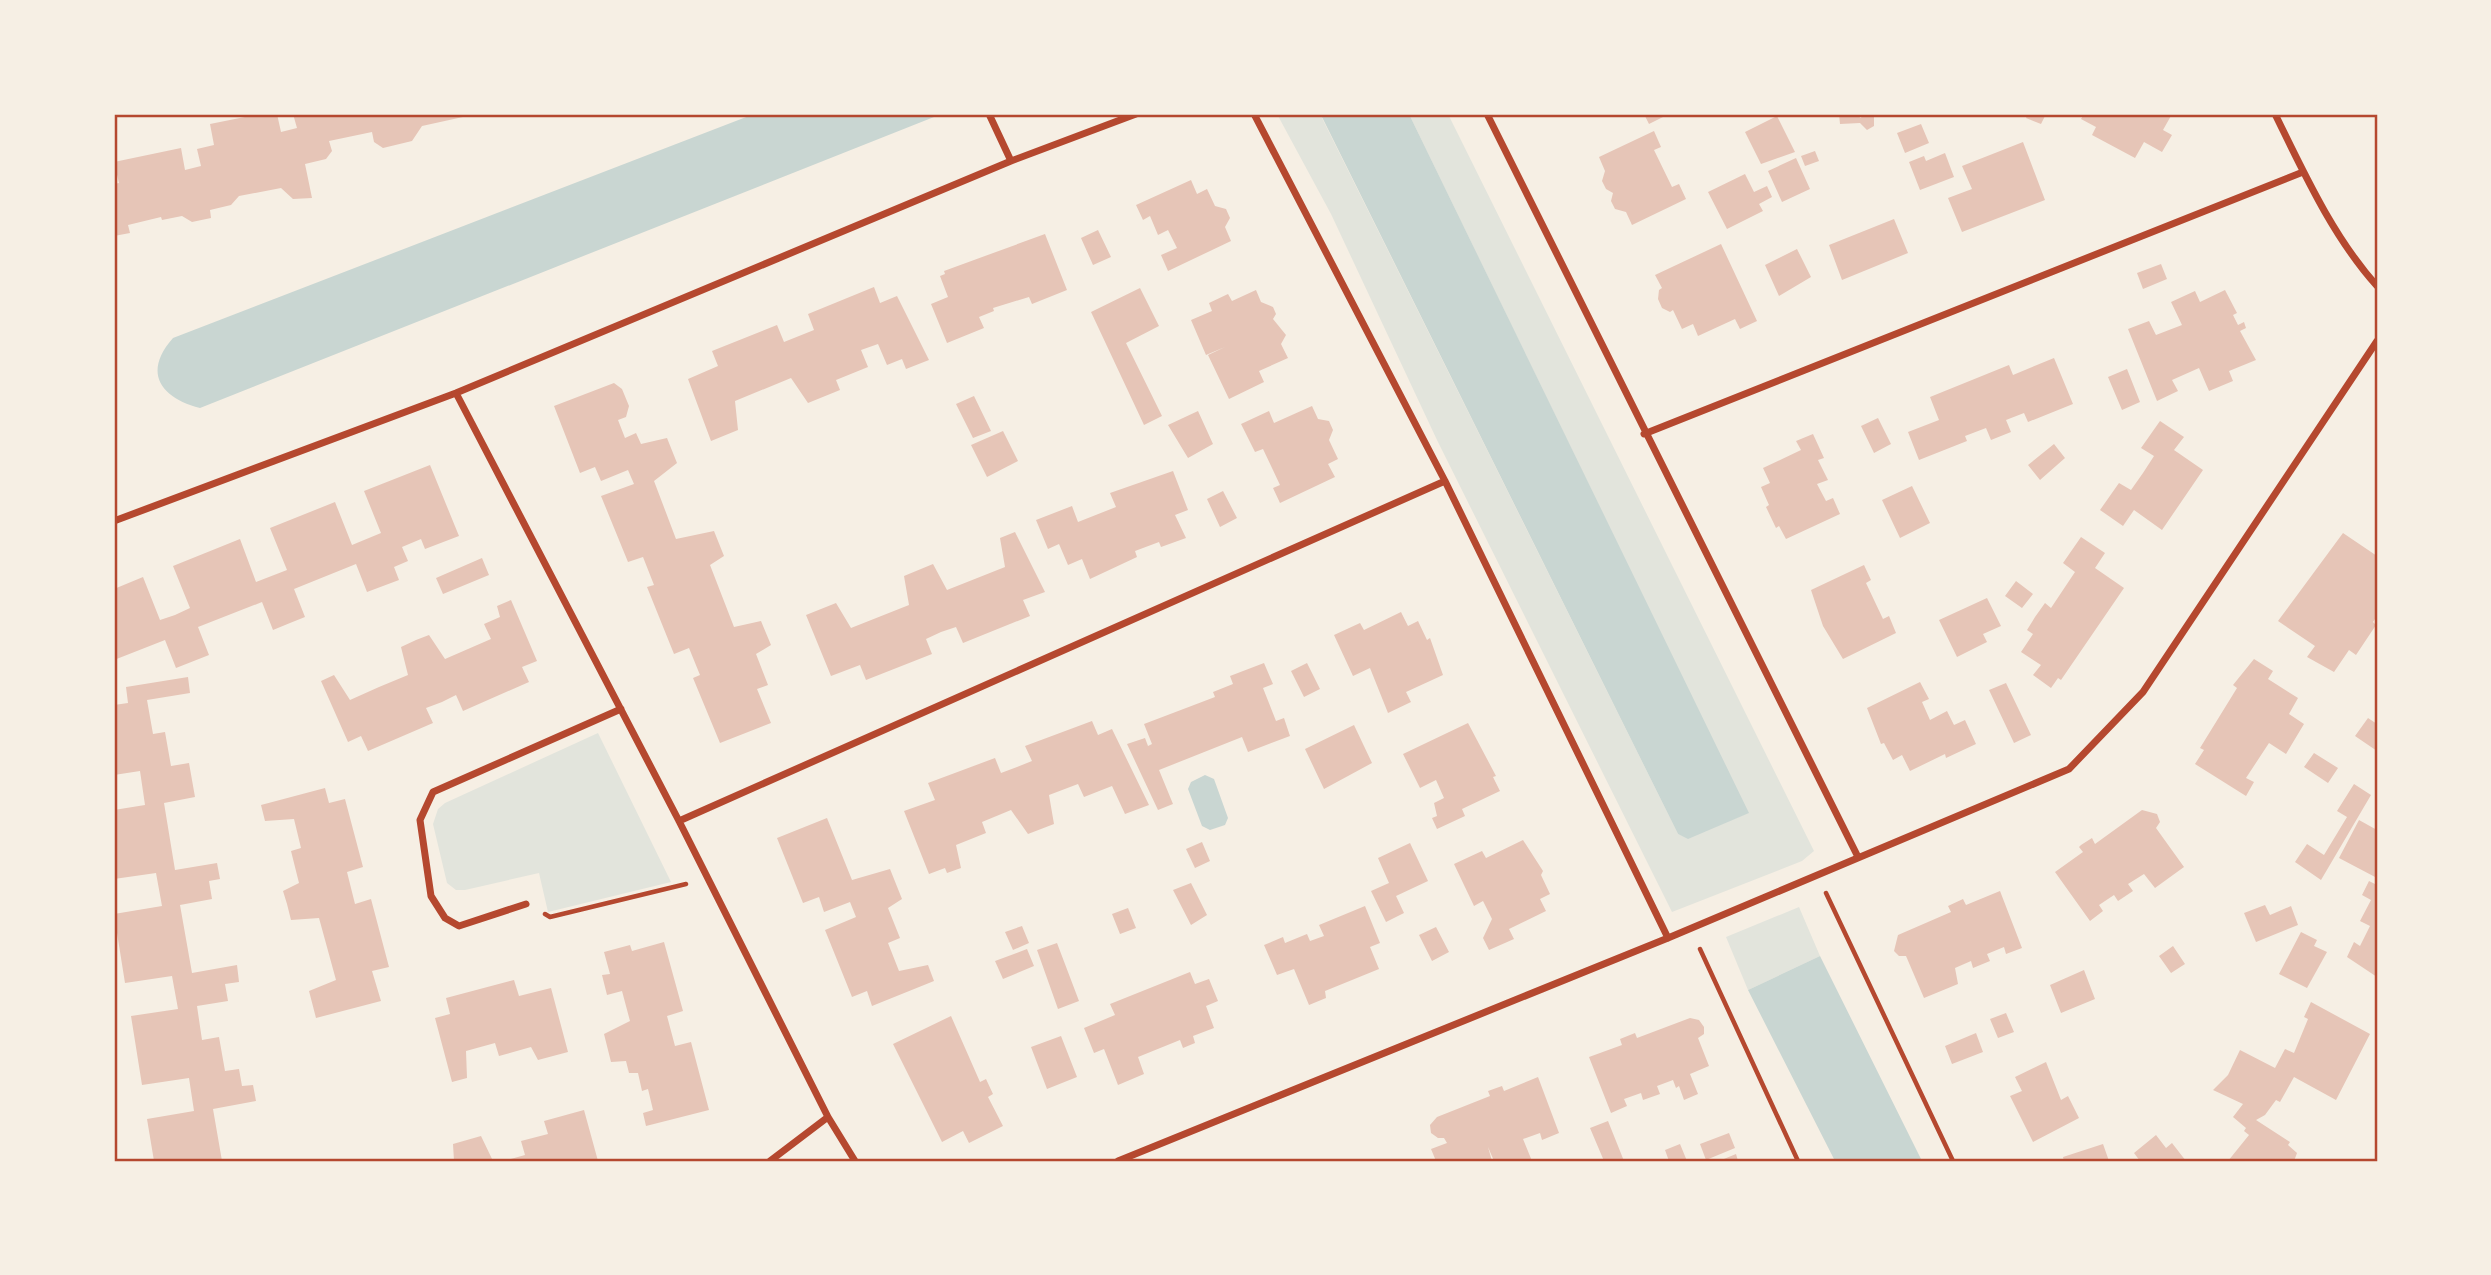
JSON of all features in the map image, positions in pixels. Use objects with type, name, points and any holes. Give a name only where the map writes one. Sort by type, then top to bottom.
[{"type":"street","points":[[989,114],[1011,161]]},
{"type":"street","points":[[114,521],[456,393],[1011,161],[1136,114]]},
{"type":"street","points":[[1254,114],[1445,481],[1668,939]]},
{"type":"street","points":[[1487,114],[1644,434],[1858,857]]},
{"type":"street","points":[[2275,114],[2303,172],[2355,261],[2377,286]]},
{"type":"street","points":[[1644,434],[2303,172]]},
{"type":"street","points":[[1118,1161],[1668,939],[2069,769],[2143,692],[2377,341]]},
{"type":"street","points":[[456,393],[679,821],[828,1117],[855,1161]]},
{"type":"street","points":[[679,821],[1445,481]]},
{"type":"street","points":[[526,904],[459,926],[445,918],[431,896],[420,820],[433,792],[621,709]]},
{"type":"street","points":[[769,1161],[828,1117]]},
{"type":"path","points":[[1818,876],[1953,1161]]},
{"type":"path","points":[[526,904],[550,917],[708,879]]},
{"type":"path","points":[[1691,929],[1798,1161]]},
{"type":"shaded area","points":[[754,114],[939,115],[200,408],[175,398],[160,382],[159,362],[173,338]]},
{"type":"shaded area","points":[[1277,114],[1329,114],[1322,118],[1678,834],[1688,838],[1748,813],[1409,114],[1448,114],[1814,851],[1802,861],[1672,912],[1437,440],[1331,214]]},
{"type":"shaded area","points":[[1329,114],[1409,114],[1749,813],[1688,839],[1678,834],[1322,117]]},
{"type":"shaded area","points":[[598,733],[671,882],[548,912],[539,873],[465,890],[456,890],[447,883],[433,824],[438,809],[445,803]]},
{"type":"shaded area","points":[[1205,775],[1214,779],[1228,818],[1225,825],[1210,830],[1202,826],[1188,789],[1191,782]]},
{"type":"shaded area","points":[[1799,907],[1820,956],[1748,990],[1726,937]]},
{"type":"shaded area","points":[[1820,956],[1922,1161],[1835,1161],[1748,990]]},
{"type":"building","points":[[260,114],[277,114],[281,132],[297,128],[293,114],[472,115],[422,126],[412,141],[383,148],[374,142],[372,132],[329,141],[332,151],[326,159],[305,164],[312,198],[293,199],[281,188],[239,196],[231,205],[210,210],[211,218],[192,222],[182,216],[162,220],[161,217],[128,225],[130,233],[114,236],[114,184],[119,183],[114,162],[181,148],[185,170],[201,166],[197,149],[214,145],[210,124]]},
{"type":"building","points":[[1644,114],[1669,114],[1649,124]]},
{"type":"building","points":[[1839,114],[1859,114],[1860,118],[1867,114],[1874,117],[1874,126],[1867,130],[1860,123],[1840,124]]},
{"type":"building","points":[[2028,114],[2046,114],[2041,124],[2026,118]]},
{"type":"building","points":[[2084,114],[2172,114],[2163,130],[2172,135],[2162,152],[2144,142],[2135,158],[2092,135],[2096,127],[2081,119]]},
{"type":"building","points":[[1777,116],[1795,152],[1761,164],[1745,132]]},
{"type":"building","points":[[1921,124],[1929,143],[1905,153],[1897,133]]},
{"type":"building","points":[[1654,131],[1661,147],[1654,150],[1672,187],[1679,184],[1686,199],[1632,225],[1626,212],[1615,209],[1611,201],[1613,193],[1606,189],[1602,181],[1605,171],[1599,157]]},
{"type":"building","points":[[2023,142],[2045,200],[1962,232],[1948,198],[1972,189],[1962,166]]},
{"type":"building","points":[[1815,151],[1819,161],[1805,166],[1801,156]]},
{"type":"building","points":[[1945,153],[1954,177],[1920,190],[1909,162],[1924,156],[1926,161]]},
{"type":"building","points":[[1796,158],[1810,189],[1782,202],[1768,171]]},
{"type":"building","points":[[1745,174],[1754,192],[1767,186],[1772,197],[1759,204],[1763,211],[1727,229],[1708,192]]},
{"type":"building","points":[[1191,180],[1197,194],[1207,189],[1215,206],[1226,209],[1230,218],[1225,227],[1231,241],[1168,271],[1161,255],[1177,248],[1168,230],[1158,235],[1150,216],[1143,220],[1136,205]]},
{"type":"building","points":[[1894,219],[1908,253],[1842,280],[1829,245]]},
{"type":"building","points":[[1098,230],[1111,257],[1093,265],[1081,238]]},
{"type":"building","points":[[1045,234],[1067,290],[1032,304],[1029,297],[993,308],[994,311],[979,317],[984,328],[947,343],[931,304],[948,297],[940,276],[945,274],[944,271]]},
{"type":"building","points":[[1721,244],[1757,321],[1740,329],[1735,319],[1698,336],[1693,324],[1682,329],[1673,310],[1670,312],[1662,308],[1658,299],[1659,290],[1662,288],[1655,275]]},
{"type":"building","points":[[1797,249],[1811,277],[1779,296],[1765,265]]},
{"type":"building","points":[[2161,264],[2167,279],[2143,289],[2137,273]]},
{"type":"building","points":[[874,287],[880,303],[897,296],[929,360],[906,369],[902,359],[887,365],[878,344],[861,350],[868,367],[836,380],[840,390],[808,403],[791,378],[735,401],[738,430],[711,441],[688,379],[718,366],[712,351],[777,325],[784,342],[814,330],[808,314]]},
{"type":"building","points":[[1140,288],[1159,326],[1126,343],[1162,416],[1144,425],[1091,312]]},
{"type":"building","points":[[1256,290],[1261,302],[1273,307],[1276,314],[1273,319],[1286,335],[1281,344],[1288,358],[1259,371],[1264,382],[1229,399],[1208,355],[1225,347],[1206,355],[1191,320],[1212,311],[1209,303],[1228,294],[1232,301]]},
{"type":"building","points":[[2225,290],[2237,313],[2233,315],[2238,325],[2244,322],[2246,328],[2240,331],[2256,360],[2229,371],[2233,381],[2209,391],[2199,368],[2172,380],[2178,391],[2157,401],[2128,329],[2149,321],[2156,335],[2182,325],[2171,302],[2195,291],[2200,302]]},
{"type":"building","points":[[2054,358],[2073,404],[2028,422],[2024,413],[2006,420],[2011,432],[1991,440],[1986,428],[1965,436],[1967,441],[1919,460],[1908,432],[1939,420],[1930,397],[2009,365],[2013,375]]},
{"type":"building","points":[[2127,369],[2140,402],[2122,410],[2108,377]]},
{"type":"building","points":[[614,383],[622,389],[629,406],[626,417],[618,420],[625,438],[636,433],[641,444],[667,438],[677,463],[654,481],[676,539],[714,531],[724,556],[710,565],[734,627],[761,621],[771,645],[756,654],[768,685],[757,689],[771,723],[720,743],[693,678],[700,675],[689,648],[674,654],[647,587],[654,585],[643,557],[628,562],[601,496],[634,484],[628,470],[601,481],[595,467],[580,473],[554,406]]},
{"type":"building","points":[[974,396],[991,431],[973,438],[956,404]]},
{"type":"building","points":[[1312,406],[1318,419],[1329,421],[1333,430],[1329,440],[1338,459],[1328,464],[1335,477],[1280,503],[1273,488],[1280,485],[1263,449],[1255,452],[1241,424],[1269,411],[1274,423]]},
{"type":"building","points":[[1198,411],[1213,444],[1188,458],[1168,425]]},
{"type":"building","points":[[1878,418],[1891,444],[1874,453],[1861,426]]},
{"type":"building","points":[[2160,421],[2184,437],[2174,450],[2203,470],[2162,530],[2134,510],[2123,526],[2100,510],[2119,483],[2131,490],[2143,473],[2154,456],[2141,448]]},
{"type":"building","points":[[1003,431],[1018,461],[987,477],[971,445]]},
{"type":"building","points":[[1813,434],[1824,458],[1818,460],[1828,480],[1817,484],[1826,501],[1833,498],[1840,514],[1786,539],[1779,526],[1776,528],[1766,507],[1769,505],[1761,487],[1770,483],[1763,468],[1801,450],[1796,441]]},
{"type":"building","points":[[2054,444],[2065,458],[2040,480],[2028,465]]},
{"type":"building","points":[[430,465],[459,536],[425,549],[421,539],[402,547],[408,561],[394,567],[399,580],[367,592],[356,564],[294,589],[305,617],[273,630],[262,602],[198,627],[209,655],[176,668],[165,640],[114,660],[114,589],[143,577],[160,620],[175,615],[190,608],[173,566],[240,539],[256,582],[287,570],[270,528],[335,502],[352,545],[381,533],[364,491]]},
{"type":"building","points":[[1173,471],[1188,510],[1175,515],[1186,538],[1161,547],[1159,542],[1135,551],[1137,557],[1090,579],[1082,559],[1068,565],[1059,544],[1048,549],[1036,520],[1072,506],[1078,522],[1116,507],[1110,493]]},
{"type":"building","points":[[1912,486],[1930,523],[1900,538],[1882,500]]},
{"type":"building","points":[[1223,491],[1237,518],[1220,527],[1207,499]]},
{"type":"building","points":[[1015,532],[1045,592],[1023,600],[1030,616],[963,643],[956,627],[941,632],[926,639],[932,654],[866,680],[860,665],[831,676],[806,615],[836,603],[851,628],[909,605],[904,576],[933,564],[947,590],[1005,567],[1000,538]]},
{"type":"building","points":[[2343,533],[2377,556],[2377,616],[2373,622],[2376,625],[2356,655],[2349,650],[2334,672],[2307,657],[2315,646],[2278,621]]},
{"type":"building","points":[[2081,537],[2105,553],[2095,568],[2124,588],[2061,680],[2058,678],[2051,688],[2033,675],[2041,665],[2021,652],[2033,634],[2027,630],[2035,617],[2045,603],[2051,608],[2075,572],[2063,563]]},
{"type":"building","points":[[482,558],[489,575],[443,594],[436,578]]},
{"type":"building","points":[[1864,565],[1871,580],[1866,583],[1883,619],[1889,616],[1896,633],[1843,659],[1823,626],[1811,590]]},
{"type":"building","points":[[2016,581],[2033,594],[2022,608],[2005,596]]},
{"type":"building","points":[[1987,598],[2001,626],[1983,634],[1987,642],[1957,657],[1939,620]]},
{"type":"building","points":[[511,600],[537,661],[522,667],[529,682],[463,711],[456,695],[426,708],[433,723],[368,751],[361,736],[348,742],[321,681],[334,675],[350,700],[408,675],[401,647],[416,640],[429,635],[445,659],[491,639],[484,624],[500,617],[497,606]]},
{"type":"building","points":[[1401,612],[1408,626],[1418,621],[1427,640],[1430,638],[1443,675],[1406,692],[1411,702],[1388,713],[1370,668],[1353,676],[1334,635],[1360,623],[1364,630]]},
{"type":"building","points":[[2254,659],[2273,671],[2268,679],[2298,698],[2289,714],[2304,724],[2286,754],[2269,743],[2246,778],[2254,782],[2246,796],[2195,764],[2204,750],[2200,748],[2237,688],[2233,685]]},
{"type":"building","points":[[1264,663],[1273,684],[1263,688],[1276,721],[1284,718],[1290,736],[1248,752],[1242,737],[1159,770],[1173,804],[1158,810],[1127,744],[1145,738],[1148,746],[1152,744],[1144,724],[1215,697],[1213,692],[1233,684],[1230,676]]},
{"type":"building","points":[[1307,663],[1320,689],[1304,697],[1291,671]]},
{"type":"building","points":[[188,677],[190,693],[147,700],[153,734],[165,732],[171,766],[189,763],[195,797],[164,803],[175,870],[217,863],[220,879],[209,881],[212,899],[180,905],[192,973],[237,965],[239,982],[225,984],[228,1001],[197,1006],[202,1040],[219,1037],[225,1071],[239,1069],[242,1086],[253,1085],[256,1101],[213,1109],[222,1161],[154,1161],[147,1119],[194,1111],[189,1078],[142,1085],[131,1016],[178,1009],[172,976],[125,983],[114,914],[162,906],[156,873],[114,879],[114,810],[145,805],[140,771],[114,775],[114,705],[128,703],[126,687]]},
{"type":"building","points":[[1920,682],[1929,699],[1922,702],[1930,720],[1947,711],[1954,725],[1965,720],[1976,744],[1946,758],[1945,754],[1910,771],[1902,755],[1893,760],[1884,743],[1881,744],[1867,708]]},
{"type":"building","points":[[2006,683],[2031,735],[2014,743],[1989,690]]},
{"type":"building","points":[[2368,718],[2377,724],[2377,751],[2355,736]]},
{"type":"building","points":[[1092,721],[1098,735],[1112,729],[1149,805],[1125,814],[1112,786],[1084,797],[1078,784],[1049,795],[1054,824],[1028,834],[1011,810],[982,822],[986,833],[956,845],[961,868],[947,873],[945,868],[929,874],[904,811],[935,800],[928,783],[995,758],[1001,773],[1017,767],[1032,761],[1025,746]]},
{"type":"building","points":[[1468,723],[1496,776],[1493,777],[1500,791],[1462,809],[1465,816],[1437,829],[1432,818],[1437,816],[1434,803],[1444,798],[1436,780],[1420,788],[1403,754]]},
{"type":"building","points":[[1354,725],[1372,763],[1324,789],[1305,749]]},
{"type":"building","points":[[2314,753],[2338,768],[2328,783],[2304,767]]},
{"type":"building","points":[[2354,784],[2371,795],[2321,880],[2295,862],[2307,844],[2324,855],[2347,817],[2337,811]]},
{"type":"building","points":[[325,788],[329,803],[345,799],[363,867],[347,872],[355,904],[371,899],[389,967],[372,971],[381,1001],[316,1018],[309,991],[336,980],[319,918],[291,920],[283,891],[299,883],[291,851],[301,848],[294,819],[265,821],[261,805]]},
{"type":"building","points":[[2142,810],[2157,814],[2160,822],[2156,828],[2184,867],[2155,888],[2144,874],[2128,884],[2133,891],[2118,901],[2114,895],[2099,905],[2103,911],[2090,921],[2055,872],[2083,852],[2079,847],[2081,845],[2092,838],[2095,844]]},
{"type":"building","points":[[827,818],[852,880],[890,869],[902,899],[888,908],[900,938],[888,943],[899,971],[928,965],[934,981],[872,1006],[867,991],[852,997],[825,930],[856,917],[850,902],[824,912],[819,897],[803,903],[777,838]]},
{"type":"building","points":[[2359,820],[2377,830],[2377,878],[2339,858]]},
{"type":"building","points":[[1523,840],[1543,871],[1541,875],[1550,894],[1540,899],[1546,911],[1509,929],[1514,939],[1489,950],[1483,938],[1492,919],[1483,901],[1474,906],[1454,864],[1482,851],[1486,858]]},
{"type":"building","points":[[1202,842],[1210,861],[1195,868],[1186,849]]},
{"type":"building","points":[[1410,843],[1428,881],[1396,896],[1404,913],[1386,922],[1371,891],[1389,883],[1378,858]]},
{"type":"building","points":[[2369,881],[2377,885],[2377,977],[2347,957],[2354,942],[2360,946],[2370,926],[2360,921],[2371,900],[2362,895]]},
{"type":"building","points":[[1191,883],[1207,915],[1191,925],[1173,890]]},
{"type":"building","points":[[2000,891],[2022,948],[2006,954],[2004,947],[1987,954],[1990,961],[1973,968],[1971,961],[1955,968],[1958,984],[1924,998],[1906,956],[1899,956],[1894,951],[1898,935],[1951,912],[1948,906],[1963,899],[1966,905]]},
{"type":"building","points":[[2265,905],[2270,915],[2291,906],[2298,925],[2256,942],[2244,913]]},
{"type":"building","points":[[1365,906],[1380,943],[1370,947],[1379,969],[1325,991],[1326,998],[1309,1005],[1294,969],[1277,975],[1264,945],[1283,937],[1285,943],[1307,934],[1310,941],[1324,936],[1319,925]]},
{"type":"building","points":[[1128,908],[1136,928],[1120,934],[1112,914]]},
{"type":"building","points":[[1022,926],[1029,943],[1013,950],[1005,932]]},
{"type":"building","points":[[1436,927],[1449,952],[1432,961],[1419,935]]},
{"type":"building","points":[[2301,932],[2317,940],[2314,946],[2327,952],[2307,988],[2279,974]]},
{"type":"building","points":[[664,942],[683,1011],[667,1016],[675,1046],[691,1042],[709,1110],[646,1126],[643,1113],[653,1110],[648,1089],[642,1091],[638,1073],[629,1073],[626,1061],[611,1062],[604,1034],[630,1021],[622,991],[607,995],[602,975],[610,974],[604,952],[630,945],[632,951]]},
{"type":"building","points":[[1057,943],[1079,1001],[1058,1009],[1037,950]]},
{"type":"building","points":[[2173,946],[2185,964],[2171,973],[2159,956]]},
{"type":"building","points":[[1027,949],[1034,966],[1003,979],[995,961]]},
{"type":"building","points":[[2084,970],[2095,999],[2061,1013],[2050,985]]},
{"type":"building","points":[[1190,972],[1195,984],[1209,979],[1218,1001],[1206,1006],[1214,1028],[1193,1036],[1195,1043],[1183,1048],[1180,1040],[1138,1057],[1144,1074],[1118,1085],[1104,1049],[1094,1053],[1084,1028],[1115,1015],[1110,1004]]},
{"type":"building","points":[[514,980],[519,996],[551,988],[568,1052],[538,1060],[531,1047],[499,1056],[495,1043],[466,1051],[467,1078],[452,1082],[435,1018],[450,1014],[446,998]]},
{"type":"building","points":[[2311,1002],[2370,1034],[2336,1100],[2294,1077],[2280,1102],[2276,1100],[2265,1115],[2256,1120],[2290,1142],[2288,1145],[2297,1153],[2294,1161],[2228,1161],[2249,1135],[2244,1131],[2246,1128],[2233,1117],[2243,1104],[2213,1090],[2228,1075],[2240,1050],[2275,1068],[2285,1049],[2294,1053],[2308,1019],[2304,1017]]},
{"type":"building","points":[[2006,1013],[2014,1032],[1998,1038],[1990,1019]]},
{"type":"building","points":[[951,1016],[980,1082],[986,1079],[993,1094],[988,1097],[1003,1126],[969,1143],[963,1131],[942,1142],[893,1044]]},
{"type":"building","points":[[1690,1018],[1699,1020],[1704,1027],[1704,1034],[1698,1038],[1709,1066],[1690,1074],[1698,1094],[1684,1100],[1679,1086],[1676,1088],[1673,1080],[1657,1086],[1660,1094],[1643,1100],[1641,1093],[1624,1099],[1627,1106],[1611,1113],[1589,1057],[1622,1045],[1620,1039],[1635,1033],[1637,1038]]},
{"type":"building","points":[[1976,1033],[1983,1052],[1952,1064],[1945,1046]]},
{"type":"building","points":[[1061,1036],[1077,1077],[1047,1089],[1031,1047]]},
{"type":"building","points":[[2046,1062],[2061,1100],[2068,1096],[2079,1118],[2033,1142],[2010,1096],[2022,1091],[2015,1077]]},
{"type":"building","points":[[1538,1077],[1559,1133],[1542,1140],[1540,1133],[1523,1139],[1532,1161],[1494,1161],[1488,1147],[1492,1161],[1436,1161],[1431,1149],[1447,1143],[1444,1138],[1438,1138],[1431,1133],[1430,1125],[1437,1117],[1490,1096],[1488,1091],[1502,1086],[1504,1091]]},
{"type":"building","points":[[584,1110],[598,1161],[503,1161],[525,1155],[521,1141],[548,1134],[544,1121]]},
{"type":"building","points":[[1608,1121],[1624,1161],[1604,1161],[1590,1128]]},
{"type":"building","points":[[1729,1133],[1735,1148],[1706,1160],[1700,1144]]},
{"type":"building","points":[[2156,1135],[2166,1148],[2172,1143],[2186,1161],[2140,1161],[2134,1153]]},
{"type":"building","points":[[481,1136],[493,1161],[454,1161],[453,1144]]},
{"type":"building","points":[[1680,1144],[1687,1161],[1669,1161],[1665,1150]]},
{"type":"building","points":[[2103,1144],[2109,1161],[2064,1161],[2063,1157]]},
{"type":"building","points":[[1736,1154],[1738,1161],[1719,1161]]}]
